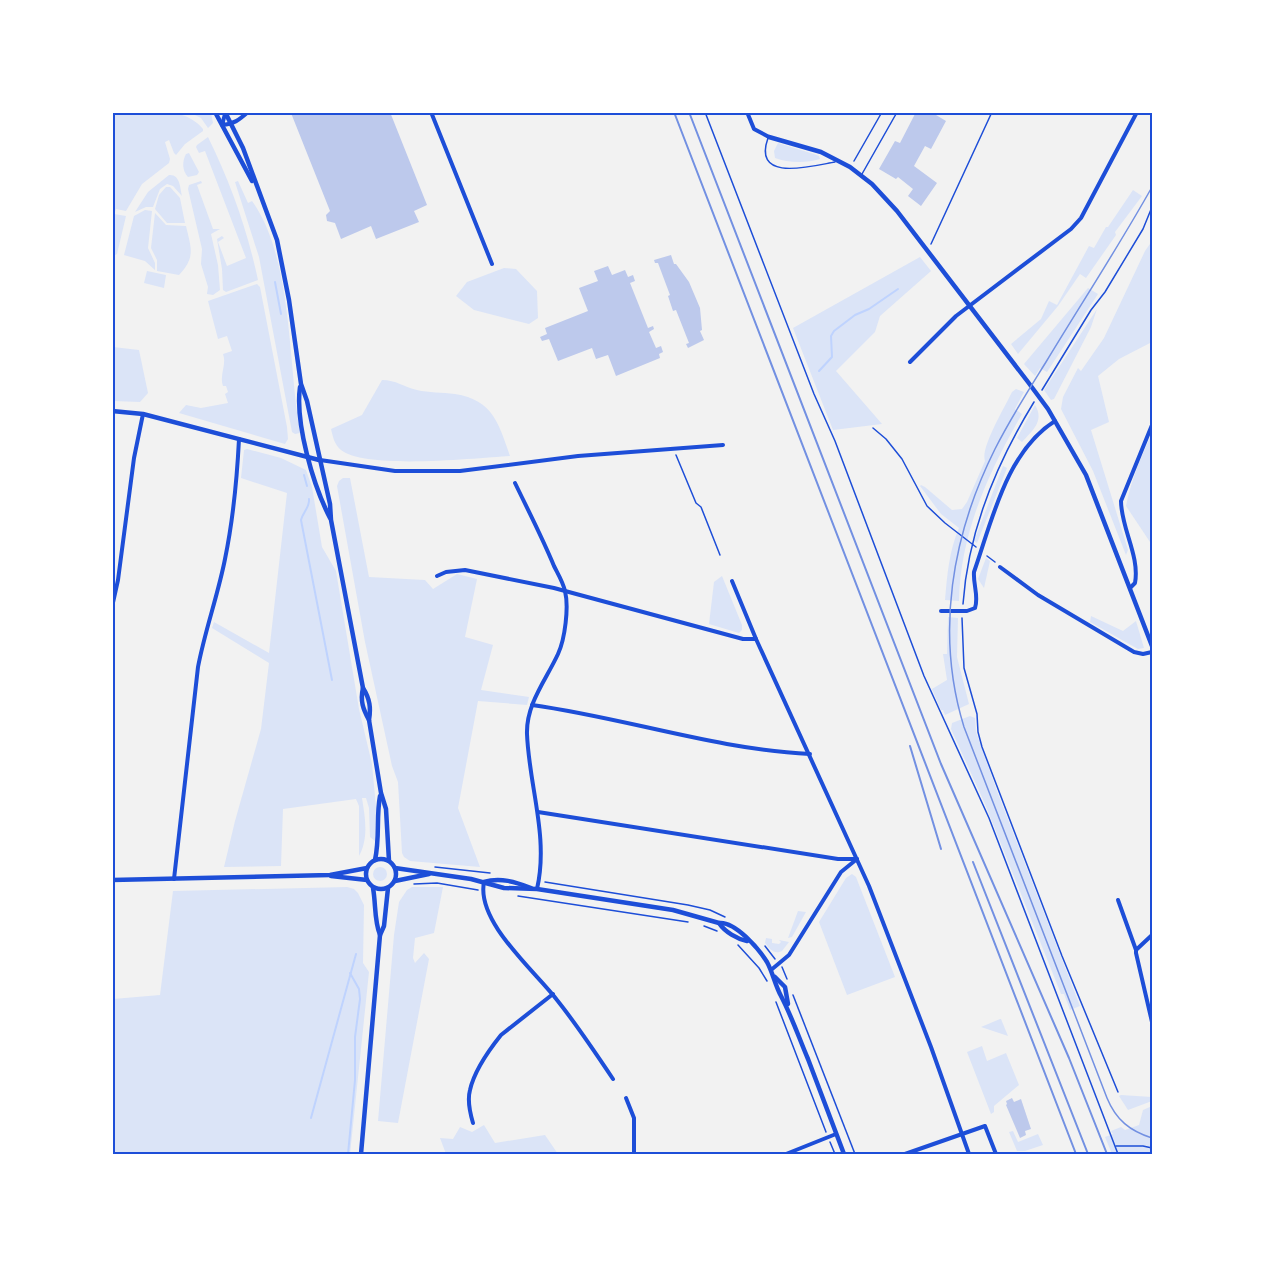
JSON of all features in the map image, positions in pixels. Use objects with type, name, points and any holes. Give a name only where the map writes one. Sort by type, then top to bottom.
[{"type":"main road","points":[[215,112],[258,193]]},
{"type":"main road","points":[[226,113],[243,148],[277,240],[301,384],[308,401],[330,504],[331,520],[363,688],[371,708],[369,720],[381,793],[386,809],[389,861]]},
{"type":"main road","points":[[769,137],[808,147],[862,174],[897,211],[1028,382],[1055,421],[1086,475],[1131,586],[1152,646]]},
{"type":"main road","points":[[301,384],[298,403],[309,458],[323,504],[331,520]]},
{"type":"main road","points":[[112,411],[143,414],[319,460]]},
{"type":"main road","points":[[112,880],[330,875],[367,868],[375,860],[379,845],[378,809],[381,793]]},
{"type":"main road","points":[[375,860],[384,859],[395,868],[484,882],[515,890],[537,890],[673,910],[719,923],[722,928],[747,941],[761,954],[775,977],[780,995],[788,1007],[844,1155]]},
{"type":"main road","points":[[367,868],[367,880],[374,888],[381,890],[388,888],[395,881],[429,874]]},
{"type":"main road","points":[[395,868],[395,881]]},
{"type":"main road","points":[[330,875],[338,878],[367,880]]},
{"type":"main road","points":[[374,888],[376,925],[380,935]]},
{"type":"main road","points":[[361,1155],[380,935],[384,926],[388,888]]},
{"type":"street","points":[[226,113],[222,125],[231,124],[248,112]]},
{"type":"street","points":[[431,112],[492,264]]},
{"type":"street","points":[[747,112],[756,132],[769,137]]},
{"type":"street","points":[[910,362],[969,306],[1071,229],[1081,218],[1137,112]]},
{"type":"street","points":[[112,607],[134,458],[143,414]]},
{"type":"street","points":[[941,611],[962,611],[975,608],[977,596],[974,572],[997,507],[1013,471],[1028,446],[1055,421]]},
{"type":"street","points":[[1131,586],[1135,582],[1136,567],[1121,511],[1121,501],[1152,425]]},
{"type":"street","points":[[174,879],[198,667],[208,620],[225,561],[233,510],[239,439]]},
{"type":"street","points":[[319,460],[395,471],[460,471],[578,456],[723,445]]},
{"type":"street","points":[[515,483],[565,590],[565,630],[561,648],[532,705],[527,734],[538,812],[540,863],[537,890]]},
{"type":"street","points":[[1000,567],[1038,595],[1134,652],[1143,654],[1152,652]]},
{"type":"street","points":[[437,576],[446,572],[465,570],[565,590],[743,639],[756,639]]},
{"type":"street","points":[[732,581],[756,639],[857,859],[930,1043],[969,1155]]},
{"type":"street","points":[[532,705],[602,717],[694,739],[741,747],[810,754]]},
{"type":"street","points":[[538,812],[838,860],[857,859]]},
{"type":"street","points":[[771,970],[789,955],[841,872],[857,859]]},
{"type":"street","points":[[484,882],[483,899],[492,918],[514,952],[553,994],[613,1079]]},
{"type":"street","points":[[1118,900],[1136,950],[1152,1022]]},
{"type":"street","points":[[1136,950],[1152,935]]},
{"type":"street","points":[[473,1123],[470,1111],[470,1088],[492,1047],[501,1035],[553,994]]},
{"type":"street","points":[[626,1098],[634,1118],[634,1155]]},
{"type":"street","points":[[905,1155],[985,1126],[996,1155]]},
{"type":"street","points":[[786,1155],[836,1134]]},
{"type":"lane","points":[[862,174],[896,114]]},
{"type":"lane","points":[[769,137],[766,155],[770,164],[776,167],[793,168],[839,161]]},
{"type":"path","points":[[705,112],[814,394],[835,441],[924,676],[988,818],[1118,1155]]},
{"type":"path","points":[[850,167],[882,112]]},
{"type":"path","points":[[930,254],[931,244],[992,112]]},
{"type":"path","points":[[1049,377],[1091,310],[1111,283],[1143,229],[1152,207]]},
{"type":"path","points":[[1026,415],[997,470],[972,541],[966,568],[962,611],[961,641],[964,668],[977,714],[982,747],[1062,956],[1118,1092]]},
{"type":"path","points":[[873,428],[895,449],[927,506],[979,549]]},
{"type":"path","points":[[675,448],[696,503],[701,507],[720,555]]},
{"type":"path","points":[[987,556],[992,560]]},
{"type":"path","points":[[431,866],[496,874]]},
{"type":"path","points":[[539,881],[694,906]]},
{"type":"path","points":[[411,885],[437,883],[482,890]]},
{"type":"path","points":[[510,894],[693,922]]},
{"type":"path","points":[[702,926],[723,935]]},
{"type":"path","points":[[735,943],[759,968],[769,985]]},
{"type":"path","points":[[776,1001],[835,1155]]},
{"type":"path","points":[[1115,1146],[1132,1145],[1152,1148]]},
{"type":"shaded area","points":[[113,112],[173,113],[195,121],[203,131],[185,144],[176,155],[169,140],[165,142],[169,163],[142,184],[126,211],[116,209],[114,214],[126,216],[117,254],[113,256]]},
{"type":"shaded area","points":[[191,113],[211,113],[213,123],[208,128],[201,118]]},
{"type":"shaded area","points":[[208,137],[237,207],[258,280],[226,292],[223,290],[217,239],[222,236],[224,238],[218,242],[227,266],[246,258],[205,151],[199,153],[196,147]]},
{"type":"shaded area","points":[[778,143],[814,154],[820,159],[798,162],[775,158],[774,151]]},
{"type":"shaded area","points":[[189,153],[199,172],[197,175],[188,177],[183,163],[186,154]]},
{"type":"shaded area","points":[[169,175],[177,179],[182,196],[173,186],[167,184],[160,189],[153,207],[146,207],[135,212],[148,192]]},
{"type":"shaded area","points":[[201,181],[202,183],[197,185],[213,229],[220,229],[211,234],[218,265],[220,290],[213,295],[207,294],[208,287],[201,264],[202,249],[188,189],[189,185]]},
{"type":"shaded area","points":[[238,181],[248,203],[252,201],[265,225],[275,252],[287,312],[300,433],[292,432],[259,257],[235,182]]},
{"type":"shaded area","points":[[166,187],[170,187],[180,198],[185,223],[167,223],[155,209],[159,195]]},
{"type":"shaded area","points":[[1133,190],[1142,196],[1115,232],[1116,235],[1086,278],[1080,274],[1058,306],[1018,354],[1011,344],[1041,319],[1049,301],[1057,305],[1089,246],[1094,248]]},
{"type":"shaded area","points":[[145,210],[152,211],[148,248],[155,263],[155,270],[145,261],[124,255],[134,216]]},
{"type":"shaded area","points":[[155,213],[166,225],[186,226],[191,252],[188,263],[179,275],[157,271],[157,260],[151,248]]},
{"type":"shaded area","points":[[1152,241],[1152,342],[1119,359],[1098,376],[1109,422],[1091,430],[1128,550],[1126,555],[1093,471],[1061,409],[1063,397],[1078,368],[1081,371],[1104,338],[1145,251]]},
{"type":"shaded area","points":[[920,257],[931,271],[880,316],[875,332],[836,371],[882,424],[833,430],[793,328]]},
{"type":"shaded area","points":[[504,268],[516,269],[537,291],[538,318],[529,324],[474,310],[456,296],[467,282]]},
{"type":"shaded area","points":[[147,271],[166,275],[164,288],[144,283]]},
{"type":"shaded area","points":[[257,284],[260,287],[287,427],[288,439],[285,444],[179,413],[186,405],[201,408],[228,403],[225,394],[228,392],[222,382],[223,354],[232,351],[227,336],[218,339],[208,301]]},
{"type":"shaded area","points":[[1088,288],[1098,294],[1047,372],[1040,368],[1035,376],[1024,364]]},
{"type":"shaded area","points":[[1097,309],[1091,327],[1054,399],[1051,400],[1044,390]]},
{"type":"shaded area","points":[[113,347],[139,350],[148,393],[140,402],[113,401]]},
{"type":"shaded area","points":[[382,380],[422,391],[455,394],[478,402],[493,415],[510,456],[396,461],[373,460],[354,456],[341,450],[335,443],[331,429],[362,415]]},
{"type":"shaded area","points":[[1016,389],[1024,392],[1015,409],[1022,414],[998,458],[978,504],[965,552],[959,601],[945,600],[951,555],[959,528],[941,514],[920,486],[925,487],[952,510],[962,509],[985,461],[986,447],[994,427],[1012,392]]},
{"type":"shaded area","points":[[1035,405],[1039,416],[1038,421],[1022,442],[1017,438]]},
{"type":"shaded area","points":[[1152,433],[1152,542],[1150,542],[1126,506],[1140,460]]},
{"type":"shaded area","points":[[244,450],[281,458],[306,470],[312,487],[322,547],[336,571],[359,709],[372,764],[376,807],[375,841],[370,837],[369,808],[366,798],[362,798],[365,835],[359,856],[359,806],[356,799],[283,809],[281,866],[224,867],[261,729],[269,663],[212,628],[214,622],[269,653],[287,493],[241,478]]},
{"type":"shaded area","points":[[1003,466],[1007,468],[977,543],[974,541]]},
{"type":"shaded area","points":[[343,478],[350,478],[369,577],[425,580],[433,589],[457,574],[477,579],[465,637],[493,645],[481,690],[529,697],[527,705],[478,701],[458,808],[480,867],[410,861],[402,853],[398,782],[392,766],[365,642],[337,486]]},
{"type":"shaded area","points":[[986,558],[990,561],[984,588],[978,579]]},
{"type":"shaded area","points":[[722,576],[742,625],[739,633],[709,624],[714,582]]},
{"type":"shaded area","points":[[1091,616],[1123,631],[1136,621],[1144,648],[1138,649],[1090,622]]},
{"type":"shaded area","points":[[948,617],[958,618],[957,657],[969,704],[945,715],[932,689],[947,680],[943,654],[947,654]]},
{"type":"shaded area","points":[[970,716],[975,718],[976,732],[997,791],[1080,1006],[1070,1010],[1064,994],[1061,994],[985,804],[951,729],[952,723]]},
{"type":"shaded area","points":[[377,867],[383,867],[387,874],[383,881],[377,881],[373,877],[373,871]]},
{"type":"shaded area","points":[[852,874],[856,877],[895,977],[847,995],[819,922],[846,878]]},
{"type":"shaded area","points":[[347,887],[358,893],[364,905],[363,963],[369,972],[350,1154],[113,1154],[113,999],[160,995],[173,891]]},
{"type":"shaded area","points":[[412,887],[443,887],[434,933],[415,938],[413,958],[415,963],[424,953],[429,959],[398,1123],[378,1121],[394,935],[399,902],[407,890]]},
{"type":"shaded area","points":[[798,911],[806,912],[792,937],[788,938]]},
{"type":"shaded area","points":[[766,938],[772,939],[772,943],[779,944],[781,942],[779,940],[789,942],[782,951],[777,952],[772,951],[765,943]]},
{"type":"shaded area","points":[[1000,1019],[1008,1036],[981,1027]]},
{"type":"shaded area","points":[[982,1046],[987,1061],[1006,1053],[1019,1085],[994,1106],[994,1112],[991,1114],[967,1052]]},
{"type":"shaded area","points":[[1119,1096],[1152,1097],[1152,1101],[1128,1110]]},
{"type":"shaded area","points":[[1152,1106],[1152,1154],[1112,1154],[1105,1137],[1113,1134],[1111,1131],[1121,1127],[1125,1130],[1139,1125],[1143,1110]]},
{"type":"shaded area","points":[[484,1125],[495,1143],[545,1135],[558,1154],[446,1154],[440,1138],[453,1139],[460,1127],[472,1132]]},
{"type":"shaded area","points":[[1013,1131],[1018,1142],[1038,1134],[1043,1145],[1017,1151],[1009,1132]]},
{"type":"building","points":[[390,112],[427,205],[414,211],[419,222],[376,239],[371,226],[341,239],[335,223],[327,221],[326,215],[330,211],[291,113]]},
{"type":"building","points":[[916,112],[931,112],[946,121],[931,149],[925,146],[914,166],[937,183],[921,206],[908,196],[913,189],[898,177],[896,179],[879,169],[895,141],[900,143]]},
{"type":"building","points":[[671,255],[674,264],[689,282],[700,308],[702,330],[700,331],[704,340],[688,348],[686,344],[689,343],[676,310],[673,311],[668,296],[670,295],[658,263],[654,260]]},
{"type":"building","points":[[608,266],[612,275],[625,270],[628,277],[633,275],[635,281],[630,283],[648,328],[653,326],[654,329],[649,332],[656,348],[661,346],[663,352],[659,354],[660,358],[616,376],[608,355],[596,359],[592,348],[558,361],[549,339],[542,341],[540,337],[547,334],[545,328],[588,311],[579,288],[598,281],[594,271]]},
{"type":"building","points":[[1012,1098],[1014,1102],[1021,1099],[1031,1129],[1025,1131],[1026,1135],[1020,1138],[1006,1105],[1006,1101]]},
{"type":"waterway","points":[[275,282],[281,314]]},
{"type":"waterway","points":[[819,371],[832,357],[831,336],[834,331],[855,315],[869,309],[898,289]]},
{"type":"waterway","points":[[304,475],[307,486]]},
{"type":"waterway","points":[[309,499],[301,520],[332,680]]},
{"type":"waterway","points":[[311,1118],[356,954]]},
{"type":"waterway","points":[[348,1154],[355,1080],[355,1037],[360,999],[359,989],[350,973]]},
{"type":"tram line","points":[[1152,187],[1019,405],[995,449],[980,482],[959,550],[950,620],[955,692],[964,727],[1107,1098],[1115,1113],[1125,1124],[1152,1138]]},
{"type":"railway","points":[[674,112],[1076,1154]]},
{"type":"railway","points":[[689,112],[941,764],[1069,1058],[1107,1154]]},
{"type":"railway","points":[[910,746],[941,849]]},
{"type":"railway","points":[[973,862],[1088,1154]]}]
